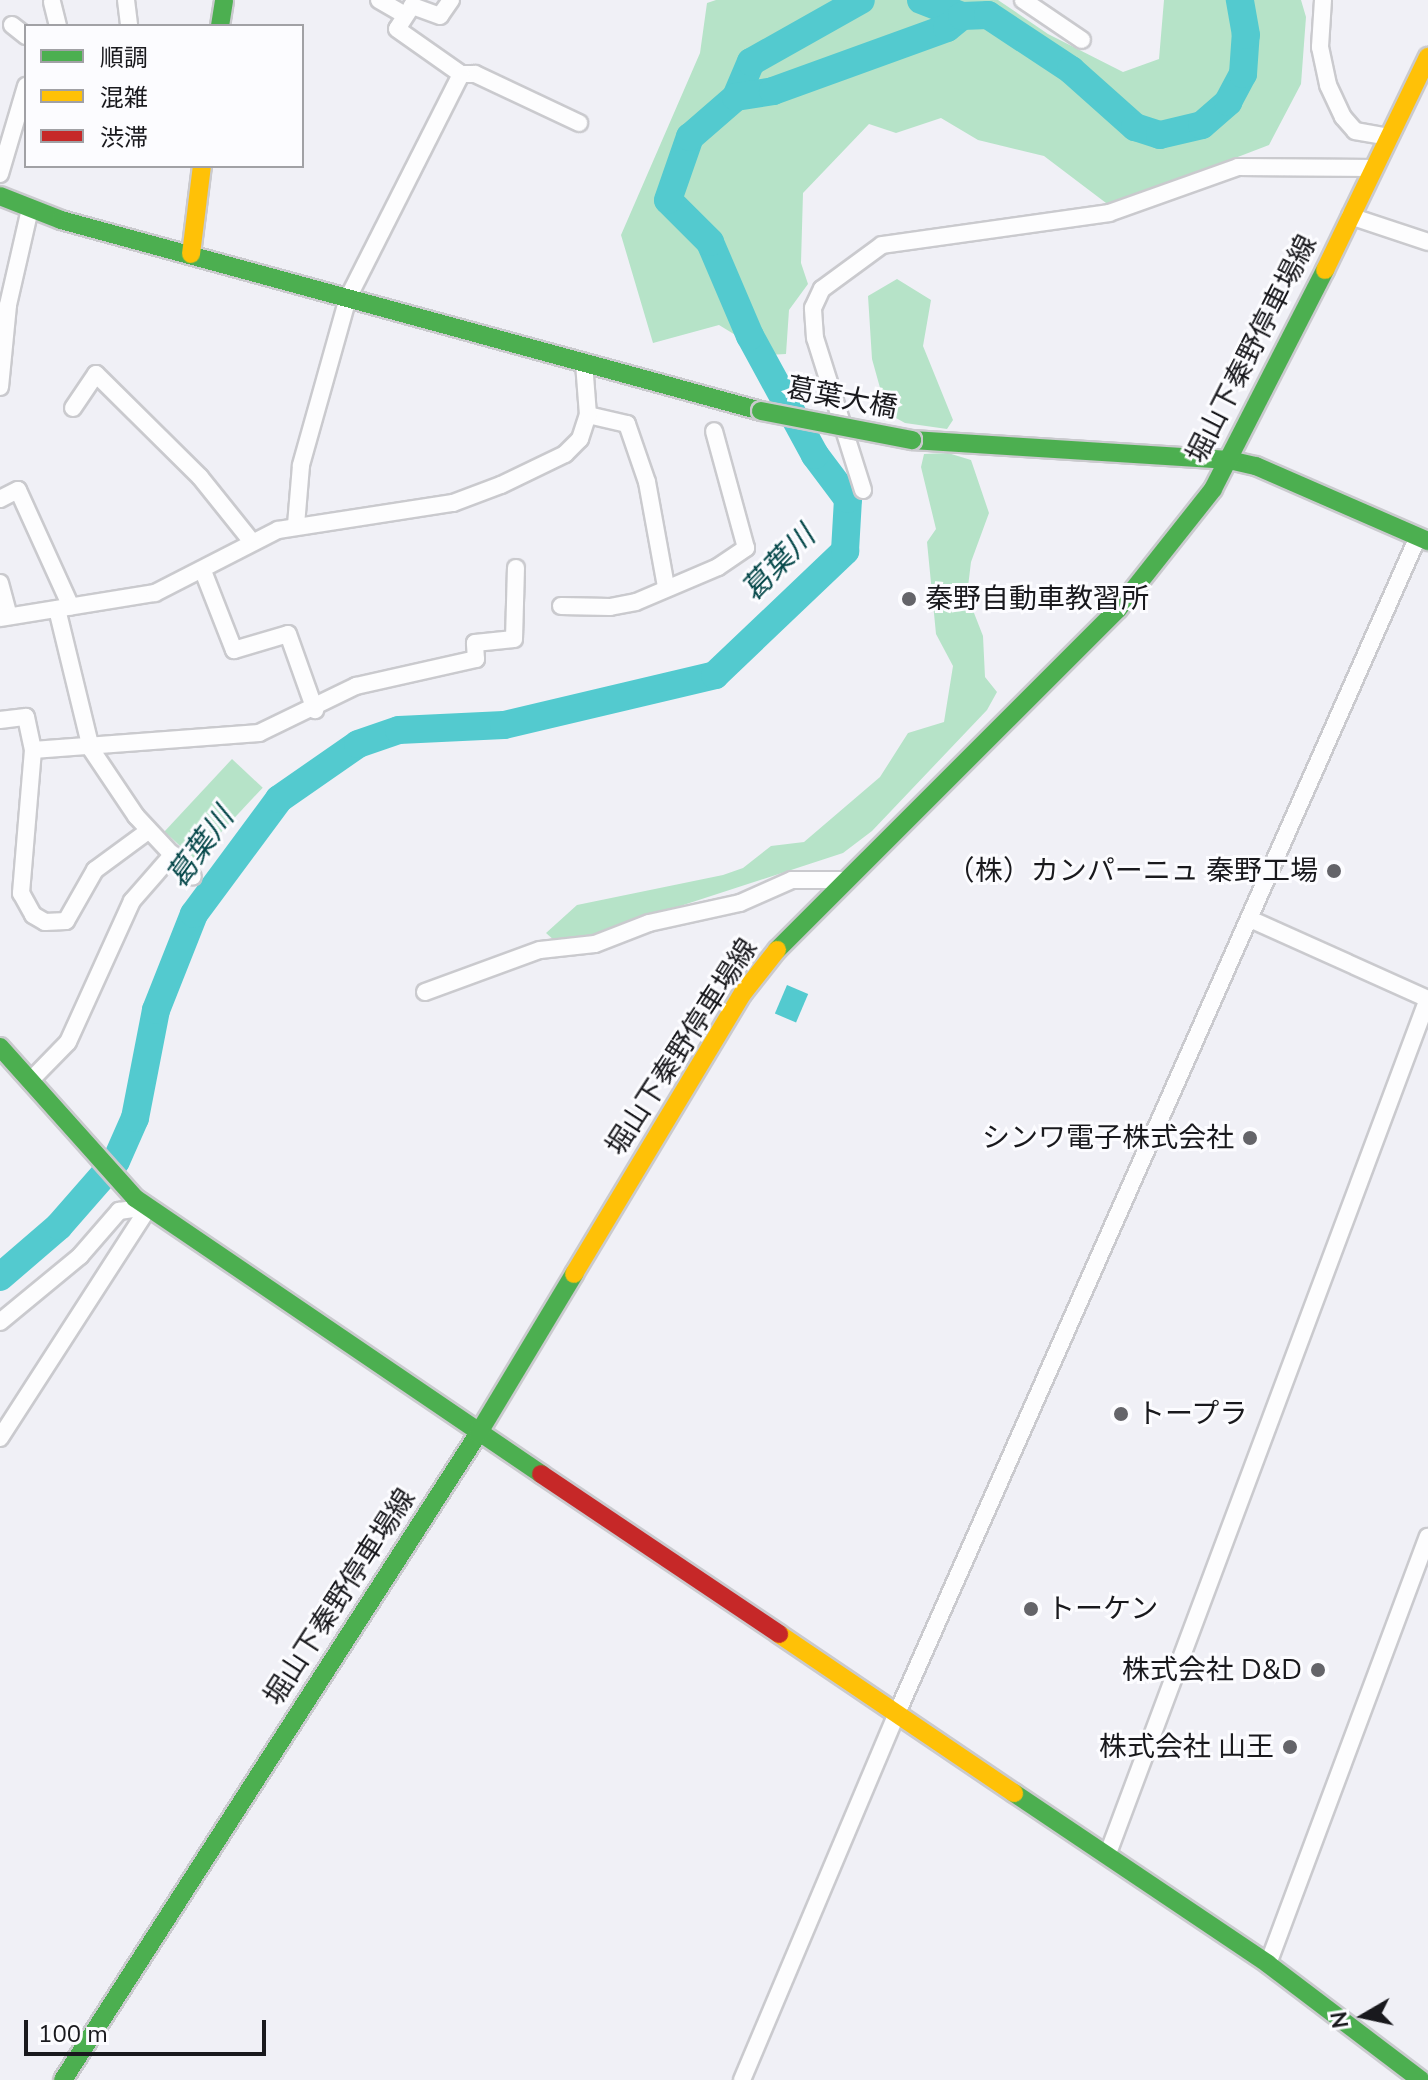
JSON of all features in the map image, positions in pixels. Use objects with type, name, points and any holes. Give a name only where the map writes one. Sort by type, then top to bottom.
[{"type":"street","points":[[126,0],[129,24]]},
{"type":"street","points":[[220,24],[224,0]]},
{"type":"street","points":[[379,0],[403,14]]},
{"type":"street","points":[[451,0],[440,16],[412,6],[403,14],[397,29],[461,74],[475,74],[579,123]]},
{"type":"street","points":[[1023,0],[1082,40]]},
{"type":"street","points":[[1323,0],[1320,47],[1328,85],[1343,117],[1355,131],[1388,137]]},
{"type":"street","points":[[52,2],[58,24]]},
{"type":"street","points":[[12,25],[24,34]]},
{"type":"street","name":"堀山下秦野停車場線","points":[[63,2080],[478,1434],[743,993],[794,928],[1118,609],[1213,489],[1428,57]]},
{"type":"street","points":[[296,525],[301,465],[348,298],[461,74]]},
{"type":"street","points":[[0,174],[24,93]]},
{"type":"street","points":[[863,490],[815,338],[813,308],[822,289],[882,245],[1109,213],[1238,167],[1374,168]]},
{"type":"street","points":[[191,254],[202,168]]},
{"type":"street","name":"葛葉大橋","points":[[0,196],[30,209],[761,411],[912,440],[1229,460],[1256,466],[1423,539]]},
{"type":"street","points":[[0,387],[8,305],[30,209]]},
{"type":"street","points":[[1350,216],[1428,242]]},
{"type":"street","points":[[0,583],[5,617],[155,593],[203,571],[252,542],[296,525],[465,499],[565,454],[580,439],[588,415],[584,363]]},
{"type":"street","points":[[73,408],[96,374],[200,477],[252,542]]},
{"type":"street","points":[[588,415],[627,424],[647,482],[666,587]]},
{"type":"street","points":[[561,606],[610,607],[718,567],[746,548],[714,431]]},
{"type":"street","points":[[0,499],[18,490],[64,608],[91,749],[148,831],[193,877]]},
{"type":"street","points":[[742,2080],[897,1713],[1250,919],[1423,539]]},
{"type":"street","points":[[33,750],[91,749],[259,733],[315,710],[356,686],[476,659],[475,643],[514,639],[516,568]]},
{"type":"street","points":[[203,571],[234,650],[288,634],[315,710]]},
{"type":"street","points":[[0,720],[26,717],[33,750],[21,893],[33,915],[45,922],[66,921],[95,870],[148,831]]},
{"type":"street","points":[[30,1081],[68,1042],[132,901],[173,854]]},
{"type":"street","points":[[425,992],[540,950],[595,944],[649,923],[740,903],[792,880],[842,880]]},
{"type":"street","points":[[1107,1856],[1428,999],[1250,919]]},
{"type":"street","points":[[0,1047],[142,1202],[478,1434],[1268,1964],[1425,2078]]},
{"type":"street","points":[[0,1322],[80,1256],[119,1211],[142,1202]]},
{"type":"street","points":[[0,1438],[142,1202]]},
{"type":"street","points":[[1268,1964],[1428,1537]]},
{"type":"green space","points":[[716,0],[998,0],[1048,34],[1123,72],[1159,59],[1164,0],[1301,0],[1306,17],[1301,84],[1269,145],[1110,206],[1044,156],[978,140],[941,118],[896,133],[869,124],[803,193],[801,263],[808,284],[789,310],[786,354],[768,355],[719,325],[653,343],[621,235],[700,53],[707,3]]},
{"type":"green space","points":[[897,279],[931,300],[923,346],[953,420],[947,429],[905,423],[887,413],[872,359],[868,296]]},
{"type":"green space","points":[[948,453],[971,460],[989,513],[971,562],[967,595],[983,636],[985,677],[997,692],[987,710],[872,831],[843,853],[582,938],[555,941],[546,933],[577,905],[723,875],[743,868],[771,846],[804,842],[880,777],[908,733],[944,722],[953,666],[936,634],[927,542],[936,529],[921,467],[924,454]]},
{"type":"green space","points":[[232,759],[263,788],[195,860],[164,831]]},
{"type":"water","points":[[787,985],[808,994],[796,1023],[775,1014]]},
{"type":"waterway","points":[[736,97],[751,62],[861,0]]},
{"type":"waterway","points":[[921,0],[962,16]]},
{"type":"waterway","name":"葛葉川","points":[[0,1277],[59,1226],[116,1161],[135,1118],[156,1010],[194,914],[279,799],[358,744],[399,730],[504,725],[715,675],[845,551],[848,499],[815,455],[750,336],[710,242],[668,200],[690,137],[736,97],[773,91],[947,28],[962,16],[988,15],[1071,70],[1135,127],[1160,135],[1202,125],[1228,102],[1243,74],[1246,35],[1240,0]]},
{"type":"traffic: fast","points":[[220,24],[224,0]]},
{"type":"traffic: fast","points":[[0,196],[61,220],[761,411]]},
{"type":"traffic: fast","points":[[777,950],[1118,609],[1213,489],[1325,270]]},
{"type":"traffic: fast","points":[[761,411],[912,440]]},
{"type":"traffic: fast","points":[[912,440],[1229,460],[1256,466],[1428,541]]},
{"type":"traffic: fast","points":[[0,1047],[135,1198],[541,1474]]},
{"type":"traffic: fast","points":[[63,2080],[478,1434],[574,1274]]},
{"type":"traffic: fast","points":[[1014,1793],[1268,1964],[1421,2080]]},
{"type":"traffic: slow","points":[[1325,270],[1428,57]]},
{"type":"traffic: slow","points":[[191,254],[202,168]]},
{"type":"traffic: slow","points":[[574,1274],[743,993],[777,950]]},
{"type":"traffic: slow","points":[[779,1634],[1014,1793]]},
{"type":"traffic: jam","points":[[541,1474],[779,1634]]},
{"type":"place","name":"秦野自動車教習所","points":[[909,599]]},
{"type":"place","name":"（株）カンパーニュ 秦野工場","points":[[1334,871]]},
{"type":"place","name":"シンワ電子株式会社","points":[[1250,1138]]},
{"type":"place","name":"トープラ","points":[[1121,1414]]},
{"type":"place","name":"トーケン","points":[[1031,1609]]},
{"type":"place","name":"株式会社 D&D","points":[[1318,1670]]},
{"type":"place","name":"株式会社 山王","points":[[1290,1747]]}]
